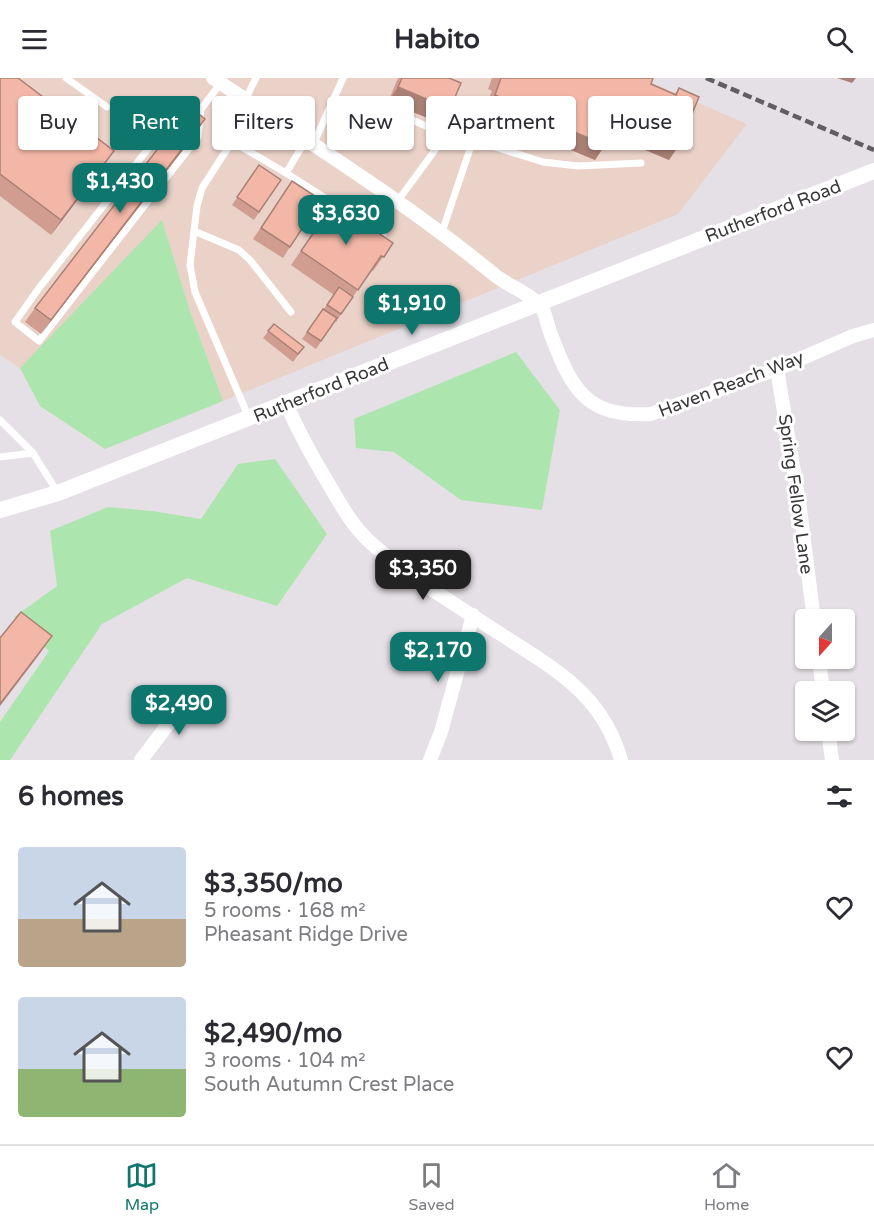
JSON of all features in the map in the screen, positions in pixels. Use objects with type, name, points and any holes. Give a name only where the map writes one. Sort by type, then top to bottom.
[{"type":"street","points":[[217,80],[240,96]]},
{"type":"street","points":[[315,147],[442,232],[499,278],[540,304]]},
{"type":"street","name":"Rutherford Road","points":[[0,510],[58,493],[874,171]]},
{"type":"street","name":"Haven Reach Way","points":[[540,304],[566,372],[580,393],[596,406],[631,416],[651,414],[777,369],[853,336],[874,330]]},
{"type":"street","name":"Spring Fellow Lane","points":[[777,369],[800,509],[813,609]]},
{"type":"street","points":[[286,403],[306,446],[339,502],[364,537],[402,568],[569,680],[601,715],[612,732],[621,760]]},
{"type":"street","points":[[430,760],[441,732],[473,615]]},
{"type":"street","points":[[141,760],[191,694]]},
{"type":"street","points":[[829,741],[832,760]]},
{"type":"lane","points":[[66,78],[107,107]]},
{"type":"lane","points":[[252,96],[256,78]]},
{"type":"lane","points":[[315,132],[343,78]]},
{"type":"lane","points":[[201,109],[173,117],[15,322],[39,341],[198,136],[201,109],[217,80]]},
{"type":"lane","points":[[328,155],[354,106],[366,105],[391,112],[426,127]]},
{"type":"lane","points":[[227,150],[202,188],[196,206],[190,265],[193,285],[249,418]]},
{"type":"lane","points":[[246,150],[383,235]]},
{"type":"lane","points":[[286,173],[304,150]]},
{"type":"lane","points":[[397,202],[435,150]]},
{"type":"lane","points":[[442,232],[470,150]]},
{"type":"lane","points":[[505,150],[543,162],[578,166],[641,163]]},
{"type":"lane","points":[[194,231],[239,250],[250,260],[291,312]]},
{"type":"lane","points":[[0,420],[33,453],[58,493]]},
{"type":"lane","points":[[0,457],[33,453]]},
{"type":"shaded area","points":[[0,78],[641,78],[682,96],[588,96],[588,150],[693,150],[693,101],[747,124],[678,214],[223,401],[190,311],[162,221],[20,368],[0,355]]},
{"type":"green space","points":[[162,220],[190,311],[223,401],[105,449],[40,406],[20,368]]},
{"type":"green space","points":[[516,352],[560,410],[542,510],[461,500],[394,452],[356,448],[354,419]]},
{"type":"green space","points":[[275,459],[327,534],[277,606],[187,578],[102,624],[10,760],[0,760],[0,722],[49,651],[14,617],[57,586],[50,531],[108,507],[201,519],[238,464]]},
{"type":"building","points":[[0,78],[18,78],[42,96],[18,96],[18,150],[98,150],[98,139],[114,151],[61,220],[0,174]]},
{"type":"building","points":[[402,78],[449,78],[461,83],[456,96],[426,96],[426,99],[398,87]]},
{"type":"building","points":[[501,78],[653,78],[651,84],[676,95],[679,88],[699,97],[693,111],[693,96],[588,96],[588,138],[576,133],[576,96],[495,95]]},
{"type":"building","points":[[200,115],[205,119],[200,126]]},
{"type":"building","points":[[157,150],[181,150],[51,320],[35,308]]},
{"type":"building","points":[[259,165],[281,180],[259,212],[237,197]]},
{"type":"building","points":[[292,181],[321,200],[290,247],[261,228]]},
{"type":"building","points":[[334,203],[393,243],[384,257],[381,256],[358,290],[301,251]]},
{"type":"building","points":[[339,287],[353,297],[341,314],[327,305]]},
{"type":"building","points":[[323,309],[337,318],[321,341],[307,332]]},
{"type":"building","points":[[274,324],[304,347],[298,354],[268,331]]},
{"type":"building","points":[[21,612],[52,636],[0,704],[0,638]]},
{"type":"railway","points":[[706,78],[874,150]]}]
